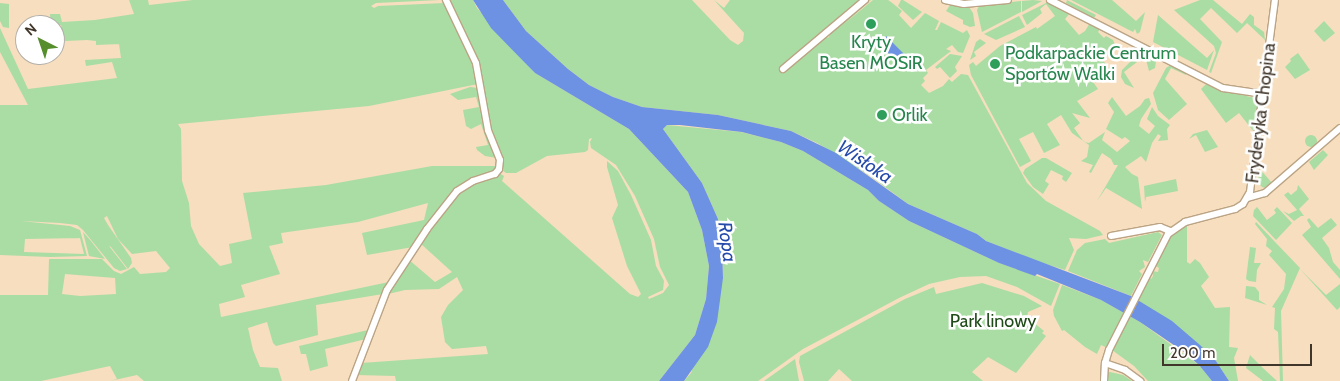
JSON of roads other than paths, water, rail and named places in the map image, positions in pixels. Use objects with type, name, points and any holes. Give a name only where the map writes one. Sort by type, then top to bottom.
[{"type":"street","points":[[352,381],[387,290],[422,236],[457,191],[473,181],[495,174],[499,169],[500,160],[488,130],[476,63],[446,0]]},
{"type":"street","points":[[783,69],[865,0]]},
{"type":"street","points":[[944,0],[969,4],[1008,0]]},
{"type":"street","points":[[1050,0],[1221,87],[1264,94]]},
{"type":"street","name":"Fryderyka Chopina","points":[[1110,236],[1160,227],[1170,231],[1185,222],[1233,210],[1247,198],[1254,176],[1275,0]]},
{"type":"street","points":[[1247,198],[1265,193],[1340,128]]},
{"type":"street","points":[[1104,381],[1105,363],[1109,349],[1170,231]]},
{"type":"street","points":[[1105,363],[1126,370],[1140,381]]},
{"type":"water","points":[[473,0],[503,0],[526,31],[568,69],[589,85],[613,97],[642,107],[718,115],[791,131],[836,153],[908,204],[977,234],[986,241],[1131,296],[1172,321],[1200,345],[1216,361],[1229,381],[1212,381],[1199,365],[1184,352],[1140,322],[1101,300],[1037,274],[1035,276],[999,263],[909,221],[879,201],[868,190],[803,151],[781,142],[742,132],[667,125],[663,129],[702,183],[718,219],[722,244],[723,278],[717,322],[708,347],[684,381],[659,381],[695,335],[706,299],[709,266],[702,230],[688,192],[629,129],[535,73],[491,28]]},
{"type":"water","points":[[886,36],[908,58],[899,66],[879,42]]},
{"type":"place","name":"Kryty Basen MOSiR","points":[[871,24]]},
{"type":"place","name":"Podkarpackie Centrum Sportów Walki","points":[[995,64]]},
{"type":"place","name":"Orlik","points":[[882,115]]},
{"type":"water label","name":"Wisłoka","points":[[865,162]]},
{"type":"water label","name":"Ropa","points":[[727,242]]},
{"type":"park label","name":"Park linowy","points":[[993,321]]}]
